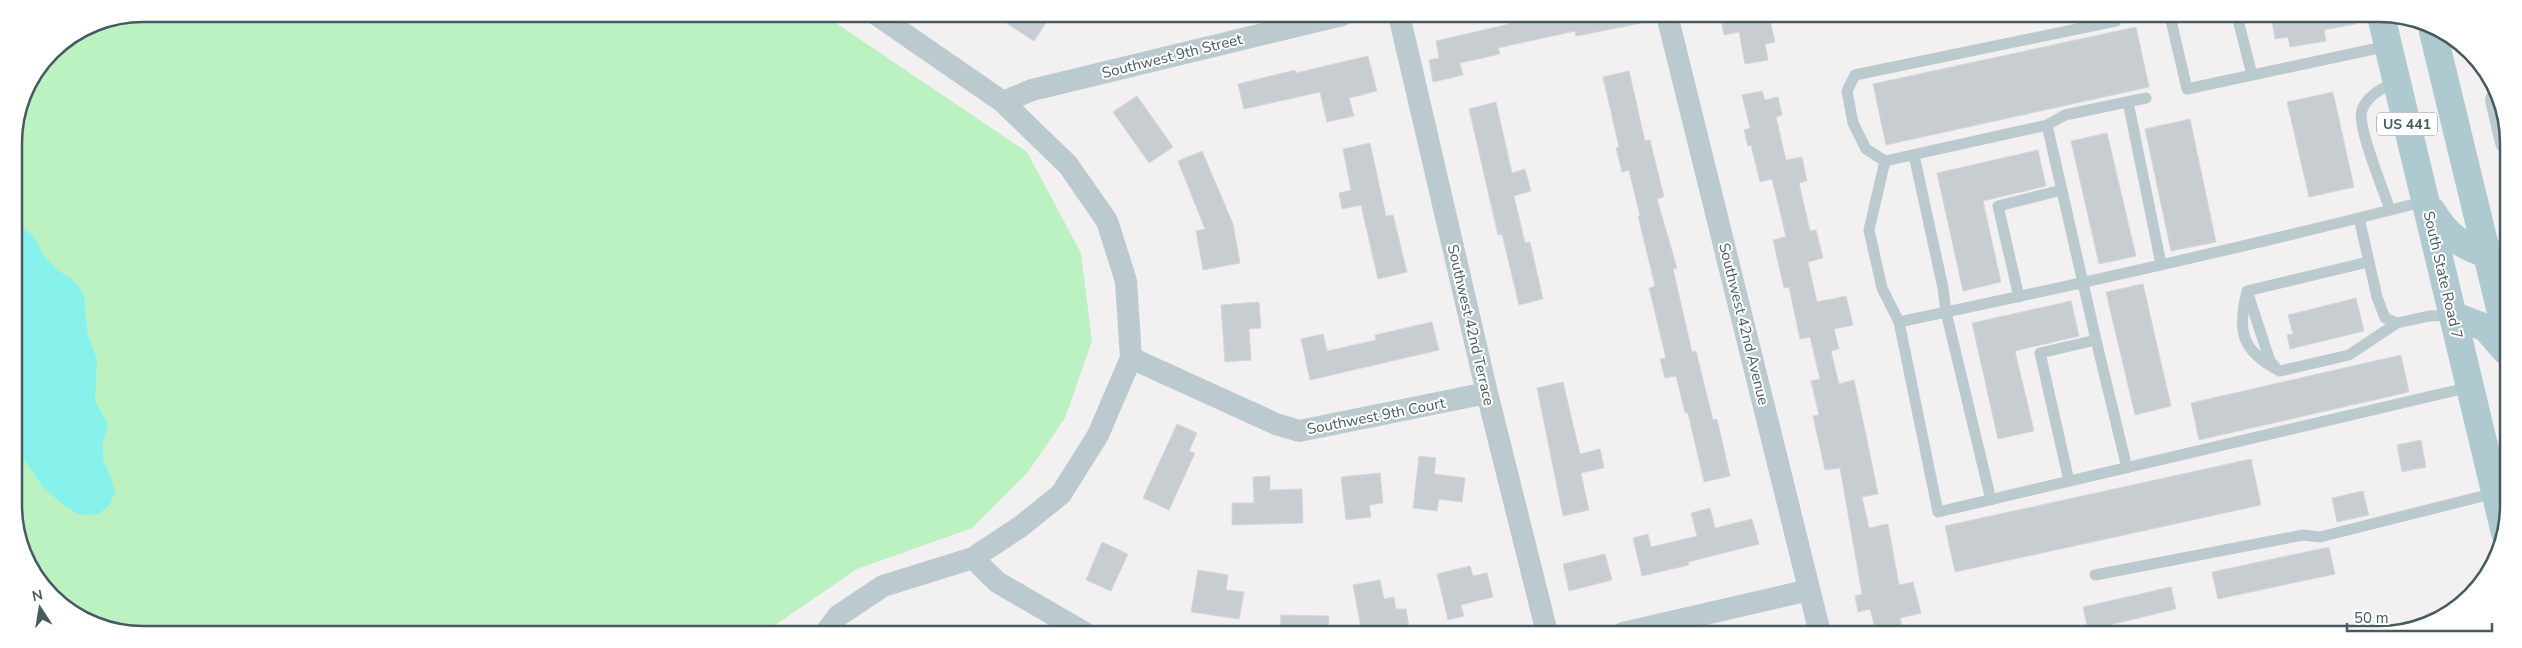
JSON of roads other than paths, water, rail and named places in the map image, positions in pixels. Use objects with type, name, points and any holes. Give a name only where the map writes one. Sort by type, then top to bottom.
[{"type":"main road","name":"South State Road 7","points":[[2383,22],[2499,510]]},
{"type":"main road","name":"US 441","points":[[2434,36],[2496,252],[2500,284]]},
{"type":"main road","points":[[2426,201],[2440,225],[2456,241],[2470,249],[2496,252]]},
{"type":"main road","points":[[2452,315],[2486,328],[2500,344]]},
{"type":"street","points":[[831,626],[838,616],[883,586],[973,558],[1020,527],[1061,494],[1098,434],[1131,358],[1126,281],[1107,221],[1068,165],[1003,102],[887,22]]},
{"type":"street","name":"Southwest 9th Street","points":[[1003,102],[1032,90],[1313,22]]},
{"type":"street","name":"Southwest 42nd Terrace","points":[[1401,22],[1486,393],[1545,625]]},
{"type":"street","name":"Southwest 42nd Avenue","points":[[1668,22],[1818,625]]},
{"type":"street","name":"Southwest 9th Court","points":[[1131,358],[1276,424],[1299,431],[1486,393]]},
{"type":"street","points":[[973,558],[997,582],[1072,626]]},
{"type":"street","points":[[1656,625],[1809,590]]},
{"type":"lane","points":[[2111,22],[1855,75],[1847,91],[1852,123],[1866,149],[1885,162],[2046,125],[2065,115],[2146,98]]},
{"type":"lane","points":[[2171,22],[2187,89],[2389,46]]},
{"type":"lane","points":[[2239,22],[2252,75]]},
{"type":"lane","points":[[2390,210],[2360,121],[2365,103],[2375,93],[2397,80]]},
{"type":"lane","points":[[2128,102],[2161,264]]},
{"type":"lane","points":[[2046,125],[2062,190],[2081,283],[2127,468]]},
{"type":"lane","points":[[1914,155],[1943,288],[1946,312],[1991,500]]},
{"type":"lane","points":[[1885,162],[1869,230],[1882,288],[1899,322],[1938,512],[2470,387]]},
{"type":"lane","points":[[2019,296],[1998,206],[2062,190]]},
{"type":"lane","points":[[1899,322],[2081,283],[2426,201]]},
{"type":"lane","points":[[2359,218],[2368,262],[2385,318],[2397,323]]},
{"type":"lane","points":[[2247,291],[2368,262]]},
{"type":"lane","points":[[2247,291],[2241,319],[2244,339],[2264,363],[2280,371],[2349,355],[2397,323],[2429,316],[2452,315]]},
{"type":"lane","points":[[2247,291],[2270,361],[2280,371]]},
{"type":"lane","points":[[2069,481],[2040,353],[2096,340]]},
{"type":"lane","points":[[2095,575],[2303,535],[2320,537],[2495,492]]},
{"type":"water","points":[[23,227],[34,237],[45,257],[57,270],[72,279],[84,294],[87,331],[97,360],[95,401],[108,424],[103,443],[103,460],[112,480],[115,493],[109,506],[98,514],[80,515],[62,504],[43,487],[22,458]]}]
